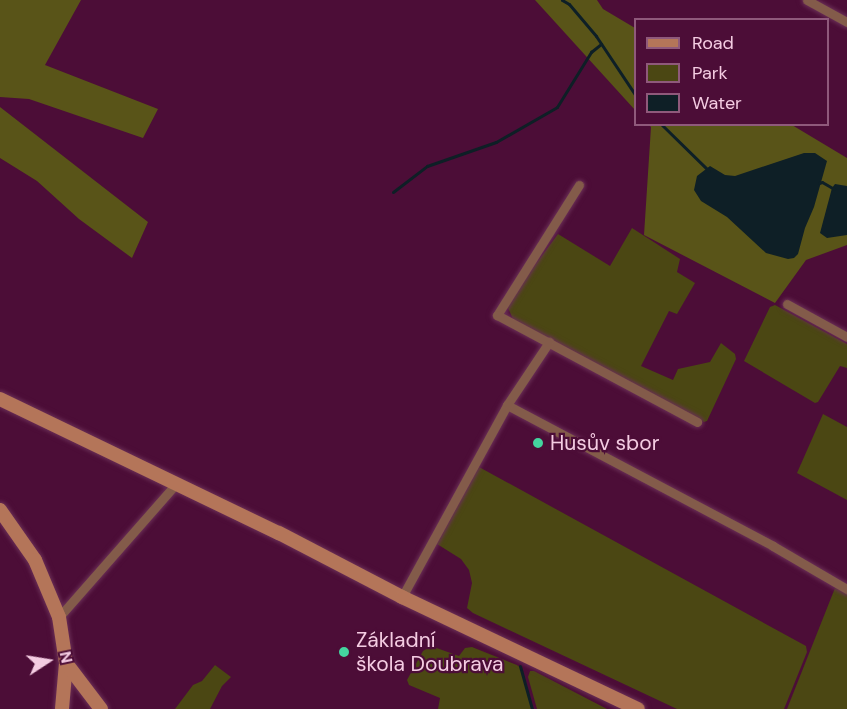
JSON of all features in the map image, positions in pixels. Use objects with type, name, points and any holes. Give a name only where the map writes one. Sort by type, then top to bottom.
[{"type":"street","points":[[807,0],[847,22]]},
{"type":"street","points":[[579,185],[497,315],[697,422]]},
{"type":"street","points":[[787,304],[847,338]]},
{"type":"street","points":[[402,597],[507,405],[549,342]]},
{"type":"street","points":[[0,399],[402,597],[638,709]]},
{"type":"street","points":[[507,405],[773,546],[847,589]]},
{"type":"street","points":[[59,617],[176,484]]},
{"type":"street","points":[[0,510],[35,560],[59,617],[66,663],[62,709]]},
{"type":"street","points":[[66,663],[101,709]]},
{"type":"street","points":[[91,709],[101,709]]},
{"type":"green space","points":[[632,228],[680,259],[677,272],[695,283],[677,314],[669,311],[641,366],[673,380],[678,369],[710,362],[721,343],[735,354],[736,359],[707,421],[704,422],[513,319],[508,308],[515,292],[558,234],[610,266]]},
{"type":"green space","points":[[775,305],[847,344],[847,368],[840,366],[818,402],[815,403],[744,361],[770,307]]},
{"type":"green space","points":[[823,414],[847,427],[847,500],[797,473]]},
{"type":"green space","points":[[479,467],[806,646],[807,652],[784,709],[677,709],[473,613],[467,608],[472,583],[469,570],[461,559],[437,544]]},
{"type":"green space","points":[[835,588],[847,594],[847,709],[787,709]]},
{"type":"green space","points":[[431,646],[459,656],[465,648],[472,647],[517,665],[522,669],[533,709],[438,709],[440,698],[409,685],[407,680],[423,651]]},
{"type":"green space","points":[[215,665],[231,677],[222,686],[210,709],[175,709],[193,685],[202,681]]},
{"type":"green space","points":[[530,671],[607,709],[537,709],[528,677]]},
{"type":"shaded area","points":[[0,0],[81,0],[45,65],[158,109],[143,138],[29,99],[0,97]]},
{"type":"shaded area","points":[[535,0],[597,0],[603,9],[634,27],[634,109]]},
{"type":"shaded area","points":[[0,107],[148,222],[132,258],[79,219],[37,181],[0,158]]},
{"type":"shaded area","points":[[794,126],[847,158],[847,245],[806,260],[775,303],[644,235],[651,127]]},
{"type":"water","points":[[804,153],[815,153],[827,161],[814,207],[798,254],[794,258],[788,259],[766,253],[727,217],[701,201],[694,190],[697,176],[710,166],[725,175],[735,176]]},
{"type":"water","points":[[835,184],[847,186],[847,235],[827,238],[820,233]]},
{"type":"waterway","points":[[562,0],[569,4],[596,36],[634,93]]},
{"type":"waterway","points":[[393,192],[427,166],[496,142],[557,107],[591,52],[601,44]]},
{"type":"waterway","points":[[663,126],[709,171]]},
{"type":"waterway","points":[[819,183],[822,182],[834,189]]},
{"type":"waterway","points":[[520,666],[532,709]]},
{"type":"place","name":"Husův sbor","points":[[538,443]]},
{"type":"place","name":"Základní škola Doubrava","points":[[344,652]]}]
